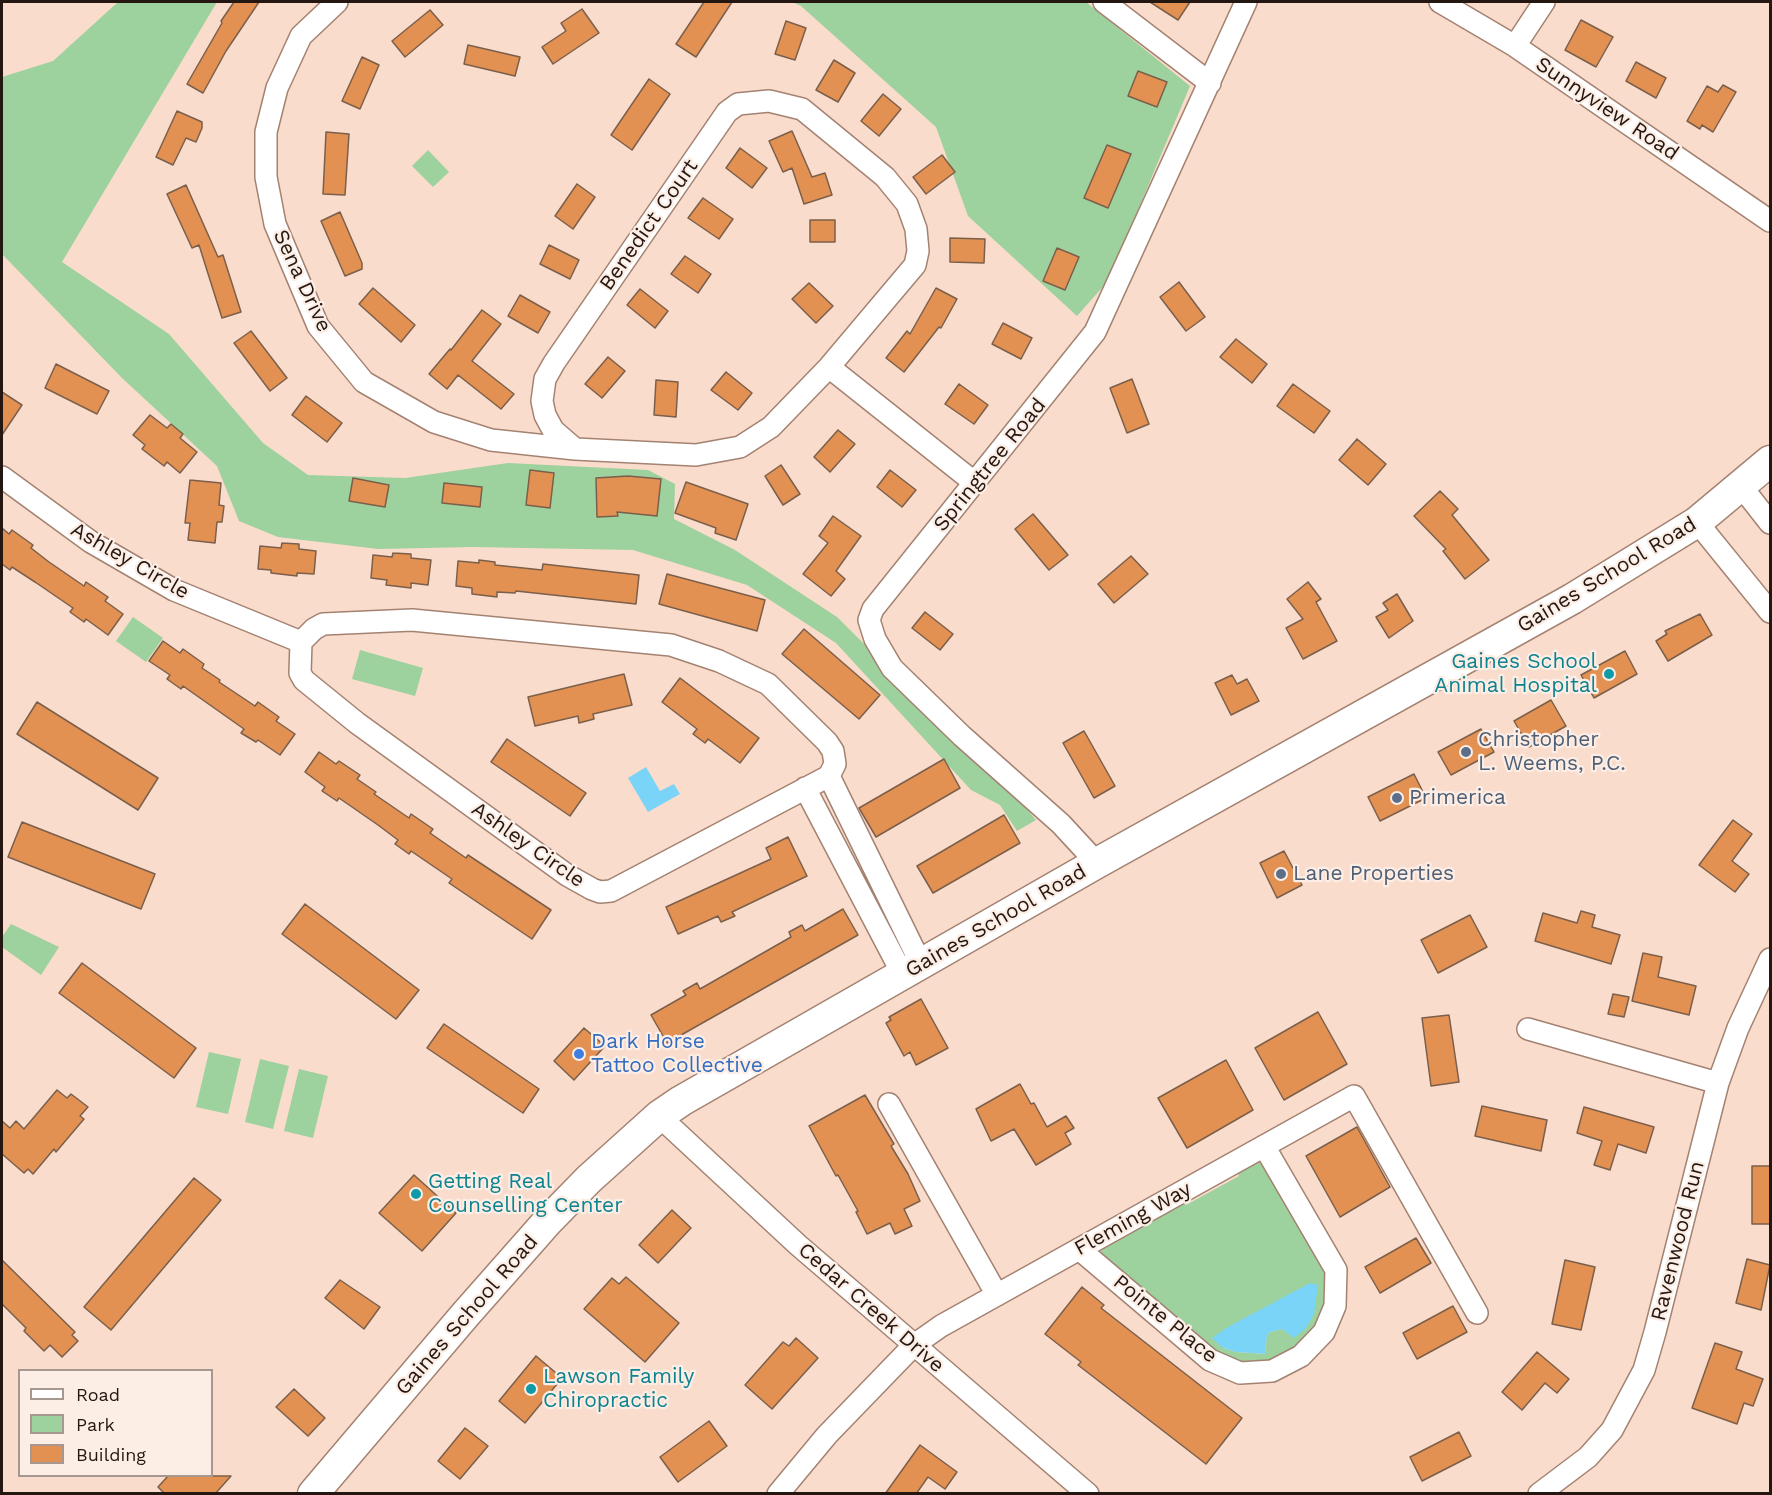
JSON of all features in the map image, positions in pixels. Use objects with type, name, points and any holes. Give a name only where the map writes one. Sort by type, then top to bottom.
[{"type":"main road","name":"Gaines School Road","points":[[313,1494],[547,1222],[589,1179],[659,1116],[681,1101],[1097,863],[1572,599],[1697,522],[1770,461]]},
{"type":"street","name":"Sena Drive","points":[[337,2],[301,36],[276,88],[266,132],[267,177],[275,224],[318,326],[364,382],[434,422],[491,440],[574,450]]},
{"type":"street","points":[[1104,2],[1210,83]]},
{"type":"street","name":"Springtree Road","points":[[1097,863],[1061,824],[892,668],[875,639],[869,620],[873,609],[1095,332],[1246,2]]},
{"type":"street","name":"Sunnyview Road","points":[[1440,2],[1515,46],[1770,221]]},
{"type":"street","points":[[1515,46],[1544,2]]},
{"type":"street","name":"Benedict Court","points":[[769,101],[802,109],[885,177],[907,204],[916,229],[918,251],[915,265],[829,367],[771,427],[740,447],[696,455],[574,450],[553,430],[545,415],[542,401],[545,379],[727,112],[738,104],[769,101]]},
{"type":"street","points":[[829,367],[975,483]]},
{"type":"street","name":"Ashley Circle","points":[[2,477],[91,542],[174,590],[301,642],[299,666],[304,680],[366,729],[567,875],[600,892],[611,891],[829,776]]},
{"type":"street","points":[[1741,486],[1770,524]]},
{"type":"street","points":[[1697,522],[1770,612]]},
{"type":"street","points":[[301,642],[314,629],[323,624],[412,620],[671,645],[719,661],[768,684],[827,742],[833,752],[835,764],[829,776],[912,969]]},
{"type":"street","points":[[805,788],[912,969]]},
{"type":"street","name":"Ravenwood Run","points":[[1543,1492],[1588,1457],[1612,1430],[1644,1370],[1719,1083],[1738,1028],[1770,959]]},
{"type":"street","points":[[1528,1029],[1719,1083]]},
{"type":"street","name":"Fleming Way","points":[[778,1494],[827,1435],[914,1345],[941,1326],[1354,1096],[1477,1313]]},
{"type":"street","points":[[889,1104],[998,1295]]},
{"type":"street","name":"Cedar Creek Drive","points":[[659,1116],[798,1245],[1088,1494]]},
{"type":"street","name":"Pointe Place","points":[[1079,1249],[1210,1360],[1240,1373],[1272,1371],[1301,1356],[1324,1332],[1335,1306],[1336,1270],[1264,1146]]},
{"type":"green space","points":[[118,2],[217,2],[62,262],[169,334],[263,443],[308,475],[405,478],[508,463],[648,470],[675,484],[674,519],[735,550],[837,617],[1010,789],[1036,820],[1017,831],[1000,805],[971,790],[836,643],[747,585],[633,550],[473,547],[378,549],[278,537],[239,521],[217,466],[122,378],[2,254],[2,77],[53,61]]},
{"type":"green space","points":[[792,2],[1086,2],[1190,86],[1108,281],[1077,316],[968,216],[936,127],[801,6]]},
{"type":"green space","points":[[428,150],[449,172],[433,187],[412,166]]},
{"type":"green space","points":[[133,617],[163,638],[146,662],[116,641]]},
{"type":"green space","points":[[360,650],[423,668],[415,696],[352,679]]},
{"type":"green space","points":[[11,924],[59,947],[41,975],[2,947],[2,937]]},
{"type":"green space","points":[[209,1052],[241,1059],[228,1114],[196,1107]]},
{"type":"green space","points":[[260,1059],[289,1066],[273,1129],[245,1122]]},
{"type":"green space","points":[[299,1069],[328,1076],[313,1138],[284,1131]]},
{"type":"green space","points":[[1260,1159],[1324,1260],[1330,1283],[1321,1326],[1282,1360],[1244,1365],[1221,1358],[1100,1254],[1103,1247],[1183,1202],[1186,1205],[1239,1176],[1237,1171]],"holes":[[[1314,1314],[1287,1332],[1282,1329],[1270,1332],[1267,1335],[1265,1354],[1236,1352],[1223,1348]]]},
{"type":"water","points":[[646,767],[660,791],[674,784],[680,794],[648,812],[628,778]]},
{"type":"water","points":[[1310,1283],[1318,1285],[1314,1314],[1306,1328],[1294,1338],[1282,1329],[1270,1332],[1267,1335],[1265,1354],[1236,1352],[1223,1348],[1212,1338],[1228,1327]]},
{"type":"building","points":[[234,2],[259,2],[226,51],[203,93],[187,84],[222,23],[221,21]]},
{"type":"building","points":[[704,2],[732,2],[696,57],[676,44]]},
{"type":"building","points":[[1150,2],[1190,2],[1178,20]]},
{"type":"building","points":[[582,9],[599,33],[553,64],[542,47],[566,31],[561,23]]},
{"type":"building","points":[[430,10],[443,25],[405,57],[392,41]]},
{"type":"building","points":[[1581,20],[1613,37],[1596,67],[1565,50]]},
{"type":"building","points":[[786,21],[806,28],[795,60],[775,54]]},
{"type":"building","points":[[468,45],[520,57],[515,76],[464,64]]},
{"type":"building","points":[[362,57],[379,65],[360,109],[342,101]]},
{"type":"building","points":[[834,60],[855,73],[838,102],[816,90]]},
{"type":"building","points":[[1636,62],[1666,78],[1656,98],[1626,81]]},
{"type":"building","points":[[1138,71],[1167,82],[1157,107],[1128,96]]},
{"type":"building","points":[[649,79],[670,94],[632,150],[611,135]]},
{"type":"building","points":[[1723,85],[1736,92],[1713,132],[1702,125],[1700,129],[1687,121],[1707,86],[1718,92]]},
{"type":"building","points":[[883,94],[901,109],[879,136],[861,121]]},
{"type":"building","points":[[177,111],[202,122],[202,128],[196,142],[186,138],[173,165],[156,157]]},
{"type":"building","points":[[792,131],[812,177],[825,173],[832,195],[804,204],[792,168],[783,172],[769,141]]},
{"type":"building","points":[[326,132],[349,134],[345,195],[323,194]]},
{"type":"building","points":[[1107,145],[1131,154],[1108,208],[1084,198]]},
{"type":"building","points":[[740,148],[767,168],[752,188],[726,168]]},
{"type":"building","points":[[942,155],[955,172],[926,194],[913,177]]},
{"type":"building","points":[[577,184],[595,197],[573,229],[555,216]]},
{"type":"building","points":[[186,185],[218,257],[223,255],[241,312],[222,318],[199,245],[192,248],[167,194]]},
{"type":"building","points":[[703,198],[733,219],[719,239],[688,218]]},
{"type":"building","points":[[340,212],[362,263],[362,269],[345,276],[321,221]]},
{"type":"building","points":[[810,220],[835,220],[835,242],[810,242]]},
{"type":"building","points":[[950,238],[985,239],[984,263],[950,262]]},
{"type":"building","points":[[549,245],[579,260],[570,279],[540,264]]},
{"type":"building","points":[[1057,248],[1079,257],[1065,290],[1043,281]]},
{"type":"building","points":[[685,256],[711,274],[698,293],[671,274]]},
{"type":"building","points":[[1179,282],[1205,317],[1186,331],[1160,297]]},
{"type":"building","points":[[809,283],[833,306],[816,323],[792,299]]},
{"type":"building","points":[[373,288],[415,325],[401,342],[359,304]]},
{"type":"building","points":[[936,288],[957,299],[941,328],[939,327],[904,372],[886,358],[907,331],[910,334]]},
{"type":"building","points":[[640,289],[668,311],[655,328],[627,305]]},
{"type":"building","points":[[520,295],[550,312],[538,333],[508,316]]},
{"type":"building","points":[[482,310],[501,324],[472,361],[514,394],[501,409],[458,375],[447,389],[429,374]]},
{"type":"building","points":[[1003,323],[1032,338],[1021,359],[992,344]]},
{"type":"building","points":[[251,331],[287,378],[270,391],[234,343]]},
{"type":"building","points":[[1236,339],[1267,364],[1252,383],[1220,357]]},
{"type":"building","points":[[608,357],[625,371],[602,398],[585,384]]},
{"type":"building","points":[[56,364],[109,391],[97,414],[45,388]]},
{"type":"building","points":[[726,372],[752,393],[738,410],[711,390]]},
{"type":"building","points":[[1132,379],[1149,424],[1127,433],[1110,388]]},
{"type":"building","points":[[656,380],[678,382],[676,417],[654,415]]},
{"type":"building","points":[[959,384],[988,405],[974,424],[945,404]]},
{"type":"building","points":[[1293,384],[1330,411],[1314,433],[1277,406]]},
{"type":"building","points":[[2,392],[22,405],[2,435]]},
{"type":"building","points":[[306,396],[342,423],[327,442],[292,415]]},
{"type":"building","points":[[150,415],[167,428],[171,424],[183,434],[180,438],[197,452],[180,473],[167,462],[164,466],[142,449],[145,445],[133,435]]},
{"type":"building","points":[[838,430],[855,444],[830,472],[814,457]]},
{"type":"building","points":[[1357,439],[1386,464],[1368,485],[1339,460]]},
{"type":"building","points":[[781,465],[800,494],[783,505],[765,476]]},
{"type":"building","points":[[530,470],[554,473],[550,508],[526,505]]},
{"type":"building","points":[[890,470],[916,490],[902,507],[877,487]]},
{"type":"building","points":[[628,476],[661,479],[657,516],[617,512],[618,516],[597,517],[596,478]]},
{"type":"building","points":[[353,478],[389,485],[385,507],[349,501]]},
{"type":"building","points":[[190,480],[221,483],[219,505],[224,506],[222,522],[217,522],[215,543],[188,540],[190,523],[185,523]]},
{"type":"building","points":[[686,482],[748,504],[736,540],[715,533],[716,528],[675,513]]},
{"type":"building","points":[[444,483],[482,487],[480,507],[442,503]]},
{"type":"building","points":[[1440,491],[1458,509],[1452,515],[1489,560],[1465,579],[1443,551],[1446,549],[1414,516]]},
{"type":"building","points":[[1033,514],[1068,555],[1049,570],[1015,529]]},
{"type":"building","points":[[833,516],[861,536],[836,571],[845,579],[831,596],[803,574],[828,543],[819,536]]},
{"type":"building","points":[[2,528],[9,534],[12,530],[33,545],[31,548],[49,562],[84,586],[86,582],[108,597],[105,601],[123,614],[108,635],[86,619],[84,622],[70,612],[73,608],[35,582],[12,567],[10,570],[2,564]]},
{"type":"building","points":[[282,543],[299,544],[299,549],[316,551],[314,574],[297,573],[297,576],[258,569],[260,546],[281,548]]},
{"type":"building","points":[[393,553],[411,554],[411,558],[431,560],[428,585],[411,583],[411,588],[386,585],[387,580],[371,578],[373,555],[392,557]]},
{"type":"building","points":[[1131,556],[1148,574],[1114,603],[1098,584]]},
{"type":"building","points":[[479,560],[495,562],[495,565],[542,570],[543,564],[639,575],[636,604],[516,591],[515,593],[497,592],[497,597],[472,594],[472,588],[456,586],[458,561],[479,563]]},
{"type":"building","points":[[667,574],[765,600],[757,631],[659,604]]},
{"type":"building","points":[[1308,582],[1321,599],[1316,602],[1337,641],[1303,659],[1286,628],[1303,619],[1287,599]]},
{"type":"building","points":[[1397,594],[1413,621],[1389,638],[1376,617],[1388,610],[1383,603]]},
{"type":"building","points":[[925,612],[953,634],[940,650],[912,628]]},
{"type":"building","points":[[1700,614],[1712,635],[1668,661],[1656,641],[1667,634],[1665,631]]},
{"type":"building","points":[[804,629],[880,695],[859,719],[782,654]]},
{"type":"building","points":[[163,641],[180,653],[183,649],[204,664],[202,668],[220,680],[219,682],[255,706],[258,702],[279,717],[276,721],[295,734],[280,755],[258,740],[256,742],[241,733],[244,729],[183,686],[181,689],[167,679],[170,675],[149,661]]},
{"type":"building","name":"Gaines School Animal Hospital","points":[[1625,651],[1637,674],[1594,698],[1581,675]]},
{"type":"building","points":[[624,674],[632,705],[593,714],[594,719],[579,723],[578,716],[535,726],[528,697]]},
{"type":"building","points":[[1232,675],[1237,684],[1247,679],[1259,701],[1231,715],[1215,683]]},
{"type":"building","points":[[680,678],[759,738],[740,763],[708,739],[705,743],[693,734],[697,729],[662,702]]},
{"type":"building","points":[[1551,700],[1566,726],[1529,747],[1514,721]]},
{"type":"building","points":[[37,702],[158,778],[138,810],[17,734]]},
{"type":"building","name":"Christopher L. Weems, P.C.","points":[[1481,729],[1494,752],[1451,775],[1438,752]]},
{"type":"building","points":[[1084,731],[1115,786],[1094,798],[1063,743]]},
{"type":"building","points":[[507,739],[586,793],[570,816],[491,762]]},
{"type":"building","points":[[319,752],[336,764],[339,761],[360,775],[357,779],[376,792],[374,794],[409,818],[411,814],[433,829],[430,833],[466,858],[468,855],[551,910],[532,939],[449,883],[452,879],[411,851],[409,854],[395,844],[398,840],[378,825],[339,798],[337,801],[322,791],[325,787],[305,772]]},
{"type":"building","points":[[944,759],[960,788],[876,837],[859,808]]},
{"type":"building","name":"Primerica","points":[[1414,774],[1426,798],[1380,821],[1368,797]]},
{"type":"building","points":[[1004,815],[1020,843],[933,893],[917,866]]},
{"type":"building","points":[[1733,820],[1752,834],[1732,861],[1749,874],[1735,892],[1699,865]]},
{"type":"building","points":[[22,822],[155,874],[141,909],[8,857]]},
{"type":"building","points":[[788,837],[807,876],[732,912],[735,916],[721,922],[718,916],[678,934],[666,907],[771,859],[766,848]]},
{"type":"building","name":"Lane Properties","points":[[1284,851],[1302,885],[1277,898],[1260,863]]},
{"type":"building","points":[[305,904],[419,990],[396,1019],[282,934]]},
{"type":"building","points":[[843,909],[858,935],[667,1043],[651,1015],[686,995],[683,991],[697,983],[700,989],[791,937],[789,932],[802,925],[805,931]]},
{"type":"building","points":[[1581,911],[1595,915],[1592,927],[1620,935],[1611,964],[1535,941],[1543,913],[1577,923]]},
{"type":"building","points":[[1470,915],[1487,947],[1438,973],[1421,940]]},
{"type":"building","points":[[1643,953],[1662,957],[1658,977],[1696,986],[1689,1015],[1632,1001]]},
{"type":"building","points":[[82,963],[196,1048],[174,1078],[59,993]]},
{"type":"building","points":[[1613,994],[1629,997],[1624,1017],[1608,1014]]},
{"type":"building","points":[[921,999],[948,1048],[916,1065],[910,1052],[904,1056],[886,1023],[891,1020],[889,1017]]},
{"type":"building","points":[[1318,1012],[1347,1064],[1284,1100],[1255,1048]]},
{"type":"building","points":[[1449,1015],[1459,1082],[1431,1086],[1422,1018]]},
{"type":"building","points":[[444,1024],[539,1089],[523,1113],[427,1048]]},
{"type":"building","name":"Dark Horse Tattoo Collective","points":[[584,1028],[605,1046],[574,1080],[554,1061]]},
{"type":"building","points":[[1226,1060],[1253,1110],[1187,1148],[1158,1098]]},
{"type":"building","points":[[1020,1084],[1047,1127],[1066,1116],[1074,1128],[1065,1133],[1071,1144],[1036,1165],[1014,1129],[991,1141],[976,1109]]},
{"type":"building","points":[[57,1090],[67,1098],[71,1094],[88,1107],[80,1116],[84,1119],[56,1152],[54,1149],[33,1174],[28,1169],[24,1173],[2,1154],[2,1121],[10,1128],[16,1121],[24,1129]]},
{"type":"building","points":[[865,1095],[894,1144],[891,1146],[908,1174],[920,1201],[904,1209],[912,1226],[895,1234],[890,1223],[867,1234],[856,1212],[858,1211],[809,1126]]},
{"type":"building","points":[[1482,1106],[1547,1120],[1541,1151],[1475,1136]]},
{"type":"building","points":[[1584,1107],[1654,1127],[1646,1153],[1618,1144],[1610,1170],[1594,1165],[1602,1141],[1577,1133]]},
{"type":"building","points":[[1357,1127],[1390,1187],[1340,1217],[1306,1156]]},
{"type":"building","points":[[1752,1166],[1770,1166],[1770,1224],[1752,1224]]},
{"type":"building","name":"Getting Real Counselling Center","points":[[414,1175],[456,1213],[422,1251],[379,1213]]},
{"type":"building","points":[[194,1178],[221,1200],[111,1330],[84,1307]]},
{"type":"building","points":[[672,1210],[691,1228],[658,1263],[639,1245]]},
{"type":"building","points":[[1416,1238],[1431,1263],[1380,1293],[1365,1267]]},
{"type":"building","points":[[1747,1259],[1770,1265],[1761,1310],[1736,1303]]},
{"type":"building","points":[[2,1260],[75,1332],[72,1335],[78,1341],[62,1357],[50,1345],[44,1351],[24,1331],[26,1328],[2,1304]]},
{"type":"building","points":[[1565,1260],[1595,1267],[1581,1330],[1552,1324]]},
{"type":"building","points":[[626,1277],[679,1323],[645,1362],[584,1309],[612,1278],[619,1284]]},
{"type":"building","points":[[340,1280],[380,1307],[364,1329],[325,1298]]},
{"type":"building","points":[[1082,1287],[1104,1305],[1101,1308],[1242,1418],[1206,1464],[1078,1365],[1081,1362],[1045,1334]]},
{"type":"building","points":[[1453,1306],[1467,1332],[1417,1359],[1403,1333]]},
{"type":"building","points":[[796,1338],[818,1358],[772,1409],[745,1385],[783,1342],[789,1346]]},
{"type":"building","points":[[1715,1343],[1742,1352],[1736,1369],[1763,1379],[1753,1406],[1744,1403],[1737,1424],[1692,1408]]},
{"type":"building","points":[[1537,1352],[1569,1379],[1557,1393],[1545,1383],[1522,1410],[1502,1392]]},
{"type":"building","name":"Lawson Family Chiropractic","points":[[536,1356],[562,1378],[525,1423],[499,1401]]},
{"type":"building","points":[[294,1389],[325,1418],[308,1436],[276,1407]]},
{"type":"building","points":[[709,1421],[727,1446],[678,1482],[660,1457]]},
{"type":"building","points":[[465,1428],[488,1446],[460,1479],[438,1461]]},
{"type":"building","points":[[1459,1432],[1471,1456],[1422,1481],[1410,1457]]},
{"type":"building","points":[[920,1445],[957,1472],[945,1489],[928,1477],[916,1494],[885,1494]]},
{"type":"building","points":[[231,1476],[215,1494],[165,1494],[158,1487],[167,1477]]},
{"type":"place","name":"Gaines School Animal Hospital","points":[[1609,674]]},
{"type":"place","name":"Christopher L. Weems, P.C.","points":[[1466,752]]},
{"type":"place","name":"Primerica","points":[[1397,798]]},
{"type":"place","name":"Lane Properties","points":[[1281,874]]},
{"type":"place","name":"Dark Horse Tattoo Collective","points":[[579,1054]]},
{"type":"place","name":"Getting Real Counselling Center","points":[[416,1194]]},
{"type":"place","name":"Lawson Family Chiropractic","points":[[531,1389]]}]
